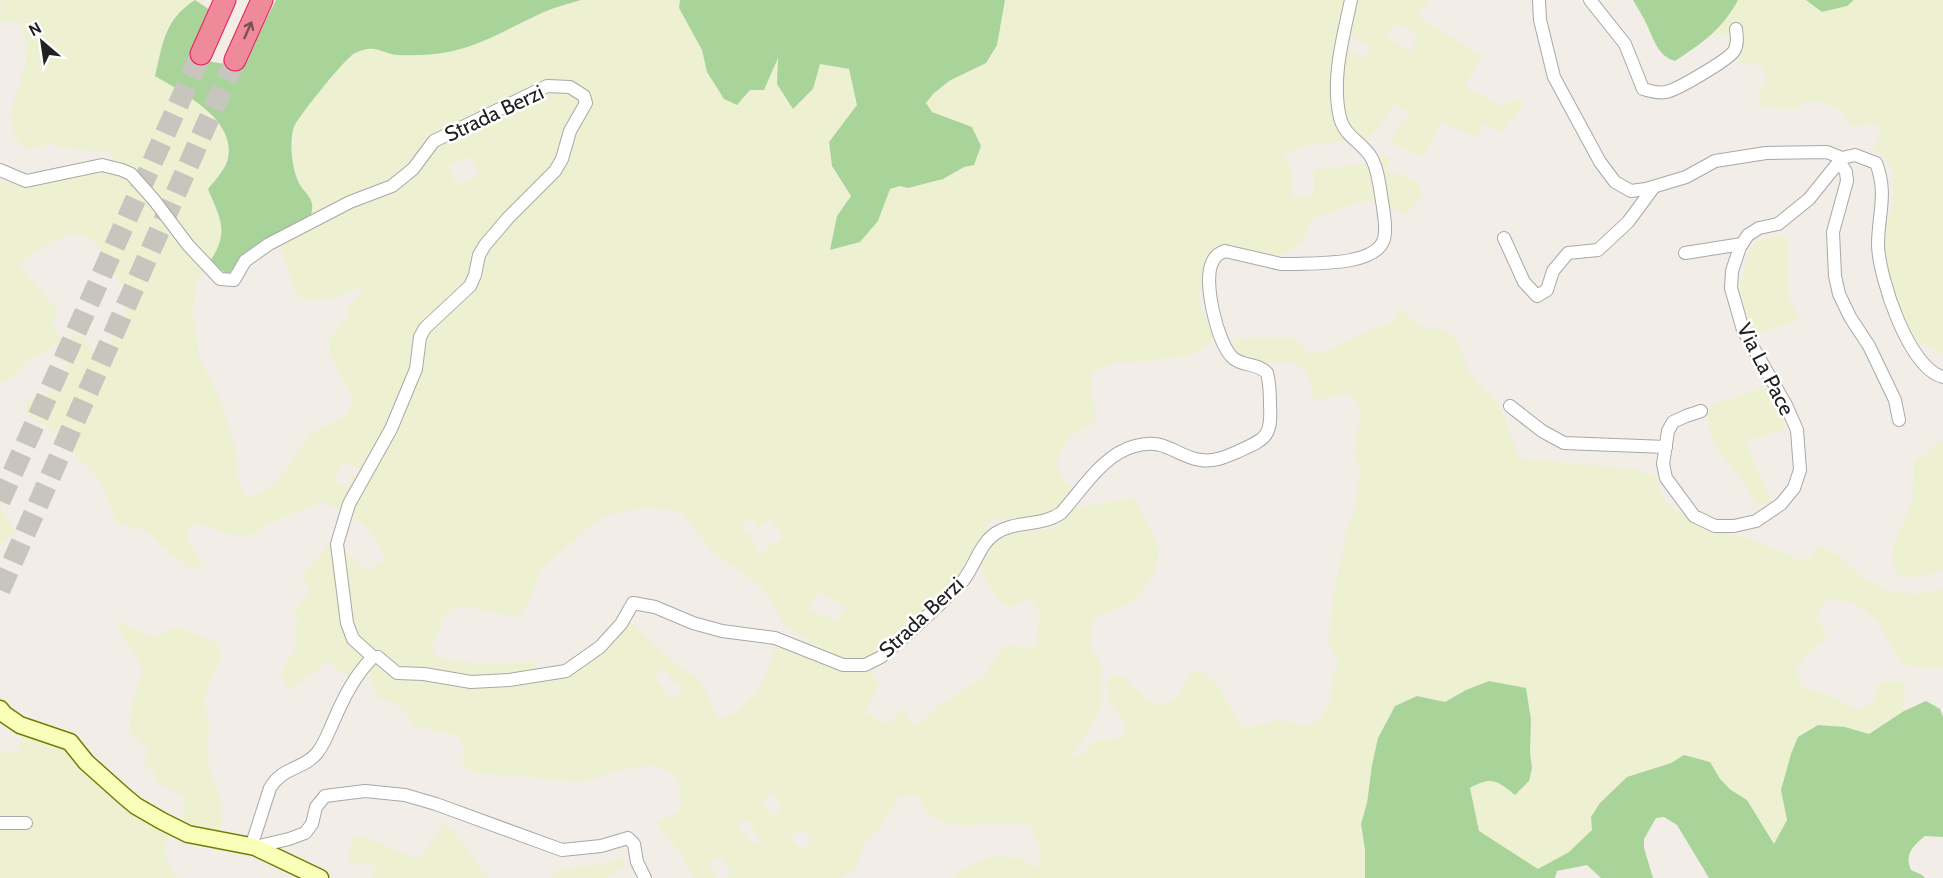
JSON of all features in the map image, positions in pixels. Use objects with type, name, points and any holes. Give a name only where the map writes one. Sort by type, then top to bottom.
[{"type":"highway","points":[[201,54],[225,0]]},
{"type":"highway","points":[[235,60],[261,0]]},
{"type":"main road","points":[[0,709],[20,725],[70,742],[86,762],[123,796],[162,821],[188,834],[253,847],[320,878]]},
{"type":"street","name":"Strada Berzi","points":[[0,170],[26,181],[102,165],[131,174],[188,245],[220,279],[234,280],[245,261],[269,244],[350,202],[392,186],[413,169],[434,141],[547,86],[570,87],[584,96],[586,103],[570,131],[562,159],[555,171],[508,218],[485,245],[470,286],[425,328],[420,337],[416,369],[391,429],[349,504],[337,544],[347,623],[353,639],[373,657],[378,657],[398,673],[424,674],[471,682],[509,680],[566,671],[600,646],[621,624],[633,603],[655,607],[693,623],[722,631],[775,638],[843,666],[855,666],[873,662],[910,632],[963,580],[990,538],[1005,528],[1045,522],[1061,513],[1103,466],[1123,450],[1134,446],[1156,444],[1194,458],[1211,460],[1222,458],[1263,438],[1271,424],[1267,373],[1257,366],[1233,358],[1226,347],[1214,317],[1209,282],[1211,264],[1219,254],[1225,251],[1281,264],[1360,258],[1371,254],[1382,244],[1385,229],[1375,169],[1367,152],[1348,135],[1340,120],[1337,96],[1339,60],[1350,0]]},
{"type":"street","points":[[1539,0],[1540,20],[1554,77],[1600,162],[1615,182],[1631,192],[1686,177],[1715,161],[1766,153],[1827,152],[1841,159],[1847,181],[1833,232],[1834,276],[1839,294],[1850,317],[1869,346],[1895,400],[1899,420]]},
{"type":"street","points":[[1590,0],[1626,44],[1643,89],[1654,92],[1667,92],[1703,74],[1733,53],[1738,41],[1737,29]]},
{"type":"street","points":[[1685,254],[1742,244],[1748,235],[1759,228],[1778,224],[1809,199],[1841,159],[1855,155],[1876,163],[1882,178],[1883,203],[1878,244],[1889,294],[1897,319],[1919,360],[1927,369],[1943,377]]},
{"type":"street","points":[[1504,238],[1524,282],[1537,296],[1547,290],[1553,271],[1568,253],[1598,250],[1628,222],[1653,187]]},
{"type":"street","name":"Via La Pace","points":[[1701,411],[1673,422],[1668,431],[1663,464],[1666,478],[1694,516],[1715,526],[1734,526],[1756,521],[1781,504],[1794,488],[1800,470],[1797,430],[1786,405],[1743,330],[1731,288],[1732,271],[1742,244]]},
{"type":"street","points":[[1510,405],[1542,430],[1564,443],[1666,447]]},
{"type":"street","points":[[373,657],[352,684],[316,754],[284,772],[274,781],[253,847],[305,833],[312,824],[316,807],[325,796],[365,791],[405,795],[436,804],[562,850],[601,846],[628,838],[634,844],[637,862],[645,878]]},
{"type":"street","points":[[0,823],[26,823]]},
{"type":"green space","points":[[1,0],[195,0],[181,10],[165,32],[155,76],[197,101],[227,133],[228,158],[208,189],[222,230],[220,247],[210,261],[201,253],[150,183],[114,163],[110,153],[50,144],[27,150],[14,136],[10,113],[25,68],[27,45],[21,23],[0,21]]},
{"type":"green space","points":[[195,0],[210,10],[207,61],[242,67],[276,0],[581,0],[541,13],[479,43],[453,51],[405,55],[368,49],[355,53],[333,75],[304,112],[292,133],[294,169],[299,184],[311,201],[311,218],[244,258],[228,274],[210,261],[220,242],[221,225],[208,189],[227,162],[228,144],[224,131],[205,108],[155,76],[166,33],[177,16]]},
{"type":"green space","points":[[581,0],[680,0],[679,8],[702,50],[707,72],[720,94],[742,101],[750,90],[771,77],[779,56],[813,89],[820,64],[849,69],[857,105],[829,142],[832,166],[851,196],[837,217],[831,250],[860,242],[878,221],[889,189],[900,186],[908,188],[943,179],[964,167],[972,127],[931,112],[926,103],[949,81],[986,63],[997,45],[1005,0],[1430,0],[1417,15],[1482,57],[1464,86],[1501,105],[1518,99],[1525,104],[1501,132],[1485,123],[1475,137],[1440,122],[1423,157],[1390,142],[1397,128],[1411,114],[1395,104],[1379,127],[1364,141],[1302,146],[1285,156],[1291,172],[1292,197],[1314,196],[1314,170],[1364,164],[1380,154],[1391,159],[1386,170],[1419,183],[1422,196],[1405,215],[1373,200],[1317,217],[1308,225],[1304,241],[1286,253],[1273,257],[1235,249],[1209,260],[1202,272],[1199,303],[1213,335],[1210,344],[1194,354],[1139,362],[1114,362],[1092,373],[1091,386],[1096,421],[1069,437],[1059,455],[1057,466],[1064,481],[1073,488],[1064,504],[1033,518],[995,519],[988,524],[973,559],[954,584],[874,655],[847,660],[824,651],[785,625],[762,588],[708,548],[682,512],[646,507],[608,515],[584,531],[542,569],[523,613],[514,617],[475,608],[456,608],[441,619],[440,629],[432,646],[436,655],[445,659],[475,663],[533,662],[540,670],[500,676],[402,669],[379,650],[370,650],[353,675],[339,671],[329,660],[298,685],[289,689],[281,679],[284,667],[295,651],[296,639],[293,631],[299,621],[293,613],[310,591],[302,576],[329,544],[369,571],[386,558],[372,534],[362,523],[324,502],[278,519],[247,537],[193,524],[185,534],[204,568],[188,567],[146,531],[116,523],[104,490],[93,472],[50,430],[26,413],[25,401],[56,389],[63,380],[68,364],[56,359],[70,341],[73,333],[81,333],[94,351],[105,348],[127,308],[126,296],[96,242],[80,235],[69,234],[44,246],[18,264],[58,310],[52,325],[62,341],[29,361],[8,381],[0,383],[0,182],[18,184],[101,169],[127,179],[147,197],[204,268],[195,286],[193,316],[199,356],[224,409],[237,455],[237,481],[247,498],[268,489],[280,477],[309,435],[346,415],[352,404],[350,393],[331,357],[329,338],[350,314],[348,308],[365,287],[329,299],[303,301],[296,294],[279,241],[310,226],[312,203],[298,182],[292,155],[294,126],[319,91],[352,54],[367,48],[382,49],[399,55],[425,55],[480,43],[556,7]],"holes":[[[1397,23],[1402,27],[1404,25],[1417,38],[1409,53],[1386,35],[1391,27],[1393,28]],[[1353,37],[1372,48],[1365,59],[1346,48]],[[472,157],[479,175],[456,184],[449,165]],[[343,462],[361,469],[357,477],[352,476],[348,487],[334,481]],[[751,518],[759,528],[770,520],[783,536],[761,554],[754,546],[756,544],[750,535],[752,533],[748,534],[741,526]],[[819,592],[845,607],[837,622],[824,614],[821,615],[809,609]]]},
{"type":"green space","points":[[680,0],[1005,0],[997,45],[986,63],[949,81],[926,103],[932,112],[972,127],[981,146],[974,165],[964,167],[943,179],[908,188],[900,186],[890,189],[878,221],[860,242],[830,250],[837,216],[851,196],[832,166],[829,142],[857,105],[849,69],[820,64],[813,89],[793,109],[777,84],[778,58],[764,90],[750,90],[737,105],[724,99],[707,72],[702,50],[679,8]]},
{"type":"green space","points":[[1633,0],[1738,0],[1718,28],[1703,42],[1675,61],[1669,59],[1657,47]]},
{"type":"green space","points":[[1738,0],[1806,0],[1822,12],[1847,6],[1854,0],[1943,0],[1943,354],[1917,340],[1898,305],[1889,279],[1884,244],[1893,202],[1893,171],[1884,158],[1873,150],[1880,136],[1876,123],[1851,127],[1842,112],[1827,103],[1806,101],[1795,109],[1763,108],[1756,95],[1767,81],[1762,65],[1740,62],[1734,58],[1736,44],[1726,36],[1714,34]]},
{"type":"green space","points":[[1806,0],[1854,0],[1847,6],[1822,12]]},
{"type":"green space","points":[[1787,235],[1789,296],[1799,320],[1754,335],[1744,308],[1740,285],[1748,254],[1755,242]]},
{"type":"green space","points":[[1396,309],[1400,309],[1425,329],[1443,329],[1459,343],[1469,372],[1500,405],[1519,458],[1635,469],[1657,477],[1663,501],[1700,525],[1720,533],[1753,540],[1808,563],[1819,545],[1839,556],[1862,576],[1887,591],[1919,594],[1943,589],[1943,668],[1907,665],[1899,658],[1877,621],[1856,603],[1826,599],[1816,617],[1827,637],[1809,652],[1796,670],[1801,687],[1833,697],[1857,709],[1873,703],[1879,682],[1905,682],[1904,711],[1869,734],[1845,727],[1798,737],[1781,790],[1787,820],[1774,844],[1747,800],[1731,790],[1720,779],[1710,763],[1684,755],[1671,763],[1627,777],[1601,803],[1591,817],[1592,830],[1569,852],[1538,870],[1479,831],[1470,788],[1483,781],[1499,782],[1515,795],[1532,768],[1531,720],[1526,688],[1489,681],[1445,702],[1417,696],[1378,738],[1367,803],[1361,824],[1365,850],[1365,878],[956,878],[956,875],[972,864],[993,856],[1018,858],[1041,868],[1039,845],[1029,823],[951,824],[928,815],[917,795],[900,796],[880,827],[864,843],[855,870],[842,878],[726,878],[732,874],[720,856],[708,864],[718,878],[693,878],[679,850],[658,827],[657,820],[677,813],[682,803],[678,782],[666,770],[653,765],[617,771],[587,781],[472,772],[462,763],[463,745],[459,736],[417,727],[412,724],[398,704],[377,698],[368,669],[377,661],[397,679],[471,686],[568,673],[603,648],[630,621],[667,657],[698,679],[708,694],[716,716],[721,719],[733,715],[756,692],[766,675],[776,645],[849,670],[870,671],[879,684],[864,713],[888,724],[902,707],[914,727],[935,709],[986,674],[1001,648],[1010,645],[1028,648],[1037,645],[1039,612],[1033,602],[1027,600],[1010,607],[1005,606],[993,593],[980,567],[996,542],[1008,533],[1059,526],[1070,509],[1134,498],[1153,535],[1158,559],[1154,574],[1133,602],[1094,617],[1090,644],[1101,666],[1101,708],[1071,758],[1082,754],[1091,743],[1098,739],[1111,740],[1123,736],[1125,727],[1121,717],[1109,701],[1106,686],[1109,678],[1113,676],[1124,677],[1147,699],[1158,704],[1167,704],[1175,699],[1191,673],[1201,671],[1215,681],[1240,725],[1248,728],[1276,720],[1310,726],[1322,716],[1330,702],[1332,679],[1339,659],[1329,645],[1329,632],[1347,527],[1354,514],[1360,471],[1354,456],[1361,409],[1357,402],[1345,393],[1318,400],[1312,394],[1310,378],[1303,368],[1292,362],[1268,363],[1237,352],[1233,346],[1234,338],[1293,338],[1309,353],[1326,351],[1367,331],[1396,321]],"holes":[[[663,669],[672,677],[669,680],[672,683],[675,681],[683,690],[673,701],[654,677]],[[771,794],[781,804],[779,806],[782,810],[773,817],[762,801]],[[744,820],[748,821],[761,840],[756,845],[738,826]],[[801,828],[813,840],[803,850],[791,838]]]},
{"type":"green space","points":[[1768,387],[1786,429],[1745,441],[1772,503],[1755,506],[1745,484],[1714,445],[1707,415],[1712,404]]},
{"type":"green space","points":[[1943,440],[1943,570],[1919,577],[1899,577],[1893,567],[1894,544],[1913,499],[1914,462]]},
{"type":"green space","points":[[0,498],[2,511],[15,532],[0,545]]},
{"type":"green space","points":[[116,621],[154,637],[175,628],[219,644],[221,660],[210,680],[204,703],[210,725],[207,743],[209,766],[222,805],[221,834],[184,825],[184,797],[158,783],[154,772],[144,766],[148,750],[130,732],[130,717],[143,673],[139,660],[122,637]]},
{"type":"green space","points":[[1489,681],[1526,688],[1531,720],[1532,768],[1529,781],[1515,795],[1494,781],[1483,782],[1470,788],[1479,831],[1538,869],[1569,852],[1592,830],[1591,817],[1600,803],[1627,777],[1671,763],[1684,755],[1710,762],[1720,779],[1731,790],[1747,800],[1774,844],[1787,820],[1781,790],[1798,737],[1818,725],[1845,727],[1869,734],[1904,711],[1926,701],[1940,709],[1943,717],[1943,837],[1925,836],[1909,855],[1911,870],[1925,878],[1709,878],[1677,825],[1664,817],[1656,818],[1644,839],[1644,848],[1653,878],[1601,878],[1587,865],[1557,871],[1555,878],[1365,878],[1365,850],[1361,824],[1367,803],[1378,738],[1395,706],[1417,696],[1445,702]]},
{"type":"green space","points":[[24,731],[62,748],[157,827],[171,835],[164,853],[171,870],[180,878],[0,878],[0,750],[7,753],[18,751]]},
{"type":"green space","points":[[443,824],[454,831],[489,878],[372,878],[375,867],[347,861],[355,835],[419,860]]},
{"type":"green space","points":[[625,857],[626,865],[607,878],[551,878],[556,869],[604,864]]},
{"type":"tunnel","points":[[0,501],[201,54]]},
{"type":"tunnel","points":[[0,590],[235,60]]}]
